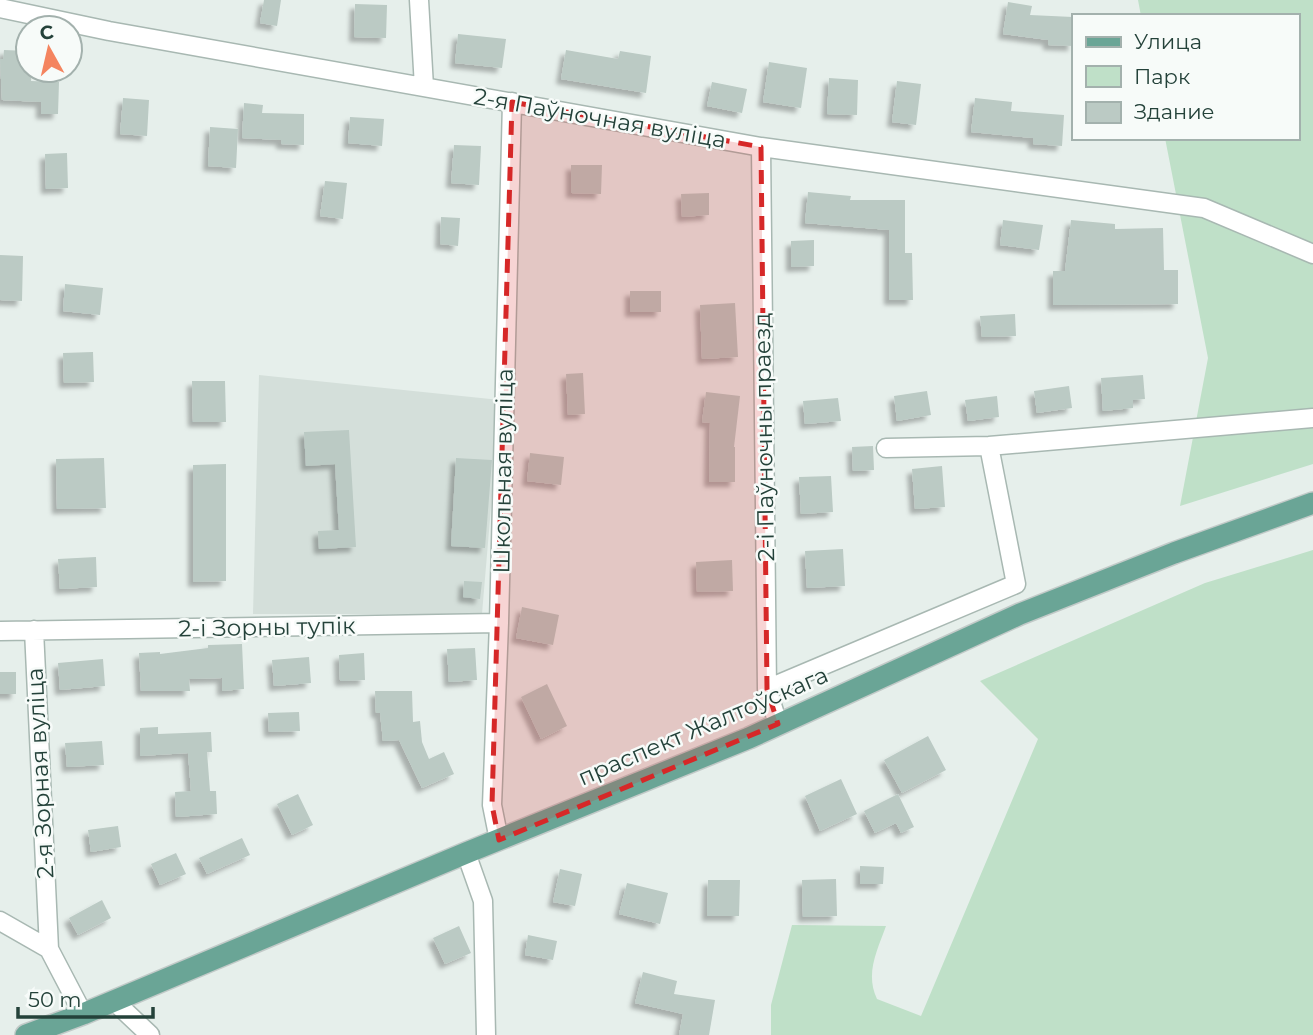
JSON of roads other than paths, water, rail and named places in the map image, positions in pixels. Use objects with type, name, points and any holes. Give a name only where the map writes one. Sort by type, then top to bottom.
[{"type":"main road","name":"праспект Жалтоўскага","points":[[26,1035],[83,1014],[778,724],[1020,614],[1174,553],[1313,503]]},
{"type":"street","points":[[419,0],[424,87]]},
{"type":"street","name":"2-я Паўночная вуліца","points":[[0,8],[109,31],[761,147],[1204,208],[1313,254]]},
{"type":"street","name":"Школьная вуліца","points":[[499,840],[492,805],[512,102]]},
{"type":"street","name":"2-і Паўночны праезд","points":[[761,147],[767,689],[778,724]]},
{"type":"street","points":[[886,447],[989,446],[1313,418]]},
{"type":"street","points":[[767,689],[1016,584],[989,446]]},
{"type":"street","name":"2-і Зорны тупік","points":[[34,630],[499,623]]},
{"type":"street","points":[[0,631],[34,630]]},
{"type":"street","name":"2-я Зорная вуліца","points":[[34,630],[49,949],[83,1014]]},
{"type":"street","points":[[466,853],[483,901],[486,1035]]},
{"type":"street","points":[[0,920],[49,949]]},
{"type":"street","points":[[114,1001],[150,1035]]}]
